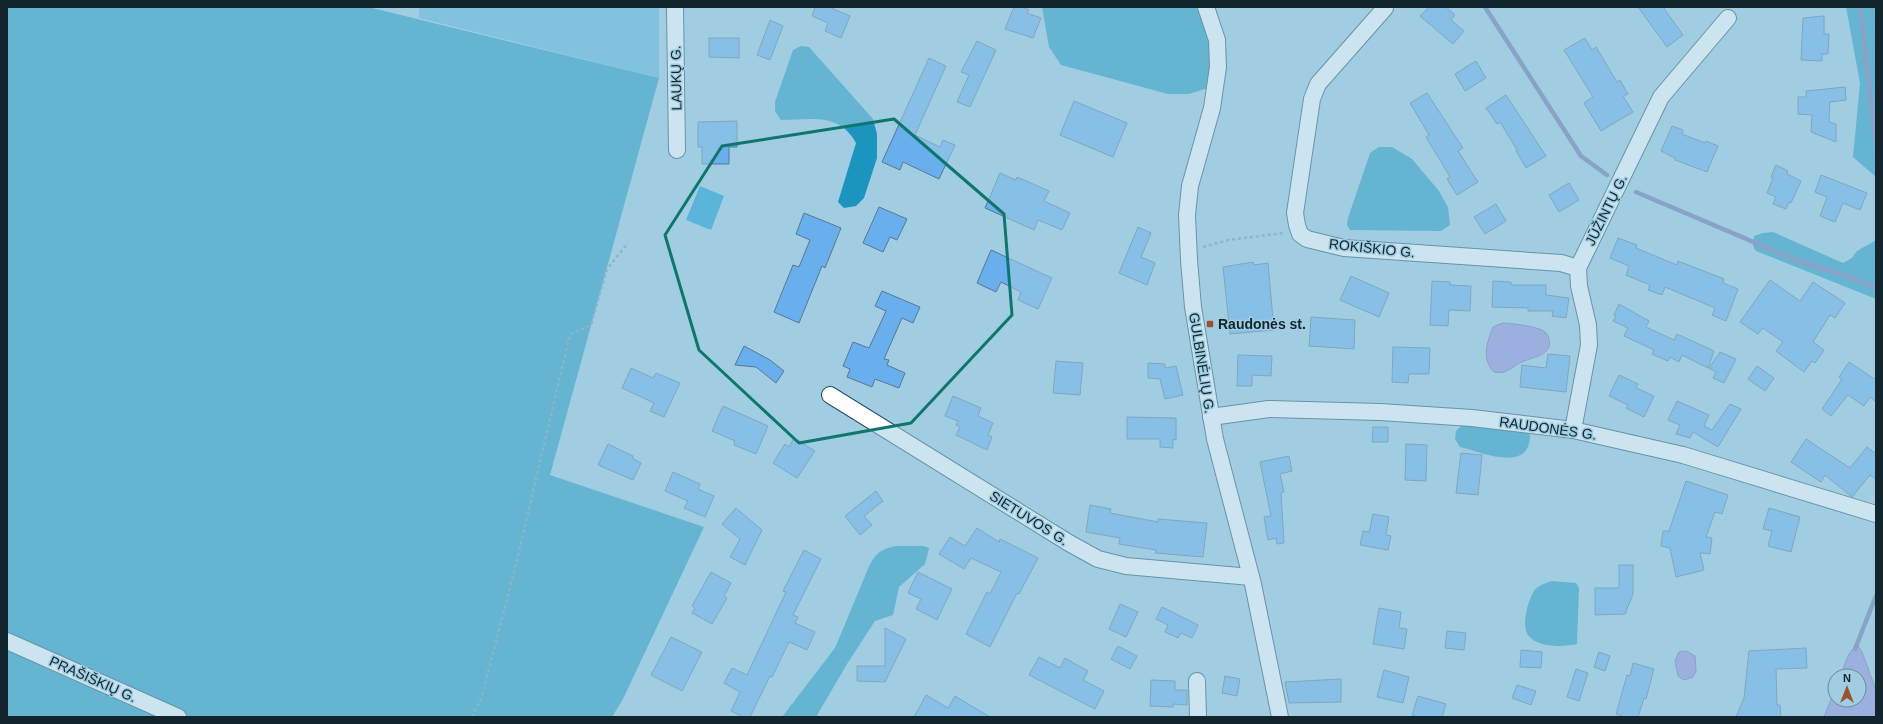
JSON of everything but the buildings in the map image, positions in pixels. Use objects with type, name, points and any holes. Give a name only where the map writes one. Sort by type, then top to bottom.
[{"type":"street","name":"LAUKŲ G.","points":[[674,7],[677,150]]},
{"type":"street","name":"GULBINĖLIŲ G.","points":[[1206,7],[1217,40],[1218,67],[1212,108],[1190,186],[1187,215],[1188,248],[1194,307],[1211,417],[1251,577],[1280,717]]},
{"type":"street","points":[[1298,230],[1295,213],[1312,99],[1318,84],[1384,8]]},
{"type":"street","name":"JŪŽINTŲ G.","points":[[1578,268],[1661,97],[1728,18]]},
{"type":"street","name":"ROKIŠKIO G.","points":[[1298,230],[1300,234],[1307,239],[1344,248],[1561,262],[1578,268]]},
{"type":"street","points":[[1573,430],[1589,345],[1588,324],[1579,286],[1578,268]]},
{"type":"street","name":"SIETUVOS G.","points":[[830,395],[1069,544],[1098,559],[1126,566],[1251,577]]},
{"type":"street","name":"RAUDONĖS G.","points":[[1211,417],[1269,409],[1380,412],[1472,418],[1573,430],[1683,455],[1876,514]]},
{"type":"street","name":"PRAŠIŠKIŲ G.","points":[[7,642],[178,717]]},
{"type":"street","points":[[1198,681],[1198,717]]},
{"type":"path","points":[[1188,248],[1203,247],[1228,240],[1273,236],[1298,230]]},
{"type":"path","points":[[472,717],[482,696],[516,564],[570,334],[591,324],[607,268],[628,243]]},
{"type":"highlighted area","points":[[894,119],[1004,214],[1012,315],[911,423],[799,443],[699,350],[665,235],[722,146]]},
{"type":"shaded area","points":[[7,7],[368,7],[659,78],[550,475],[704,527],[623,699],[612,717],[7,717]]},
{"type":"shaded area","points":[[419,7],[659,7],[659,78],[419,18]]},
{"type":"shaded area","points":[[1042,7],[1197,7],[1210,37],[1211,65],[1208,88],[1189,94],[1168,94],[1061,65],[1049,47]]},
{"type":"shaded area","points":[[1846,7],[1876,7],[1876,177],[1853,157],[1860,83]]},
{"type":"shaded area","points":[[801,46],[809,47],[873,119],[877,134],[877,158],[864,198],[856,206],[844,208],[838,202],[856,143],[849,133],[841,126],[824,120],[781,120],[775,111],[775,102],[793,50]]},
{"type":"shaded area","points":[[1379,147],[1392,147],[1412,159],[1439,191],[1448,207],[1450,225],[1441,231],[1350,230],[1347,225],[1348,218],[1370,153]]},
{"type":"shaded area","points":[[700,186],[724,196],[711,230],[686,220]]},
{"type":"shaded area","points":[[1773,232],[1843,263],[1852,258],[1857,251],[1876,240],[1876,299],[1756,251],[1753,246],[1754,236]]},
{"type":"shaded area","points":[[1503,323],[1526,326],[1543,331],[1549,337],[1548,349],[1542,354],[1524,361],[1507,371],[1499,373],[1494,372],[1490,367],[1486,356],[1487,344],[1493,327]]},
{"type":"shaded area","points":[[1469,425],[1524,430],[1530,435],[1528,447],[1522,454],[1503,458],[1460,447],[1455,439],[1456,431],[1461,426]]},
{"type":"shaded area","points":[[897,546],[923,546],[929,548],[925,564],[899,587],[893,615],[875,621],[847,664],[816,717],[782,717],[835,648],[870,564],[881,551]]},
{"type":"shaded area","points":[[1552,581],[1576,583],[1579,588],[1577,644],[1551,646],[1532,639],[1526,631],[1526,613],[1534,591],[1542,584]]},
{"type":"shaded area","points":[[1857,644],[1862,652],[1876,690],[1876,717],[1824,717],[1828,708],[1867,708],[1867,668],[1843,668],[1849,654]]},
{"type":"shaded area","points":[[1686,651],[1695,656],[1696,671],[1693,677],[1684,680],[1678,676],[1675,661],[1679,652]]},
{"type":"waterway","points":[[1485,7],[1581,156],[1607,175]]},
{"type":"waterway","points":[[1860,7],[1876,145]]},
{"type":"waterway","points":[[1636,192],[1796,260],[1863,282],[1876,289]]},
{"type":"waterway","points":[[1855,649],[1876,596]]},
{"type":"place","name":"Raudonės st.","points":[[1210,324]]}]
